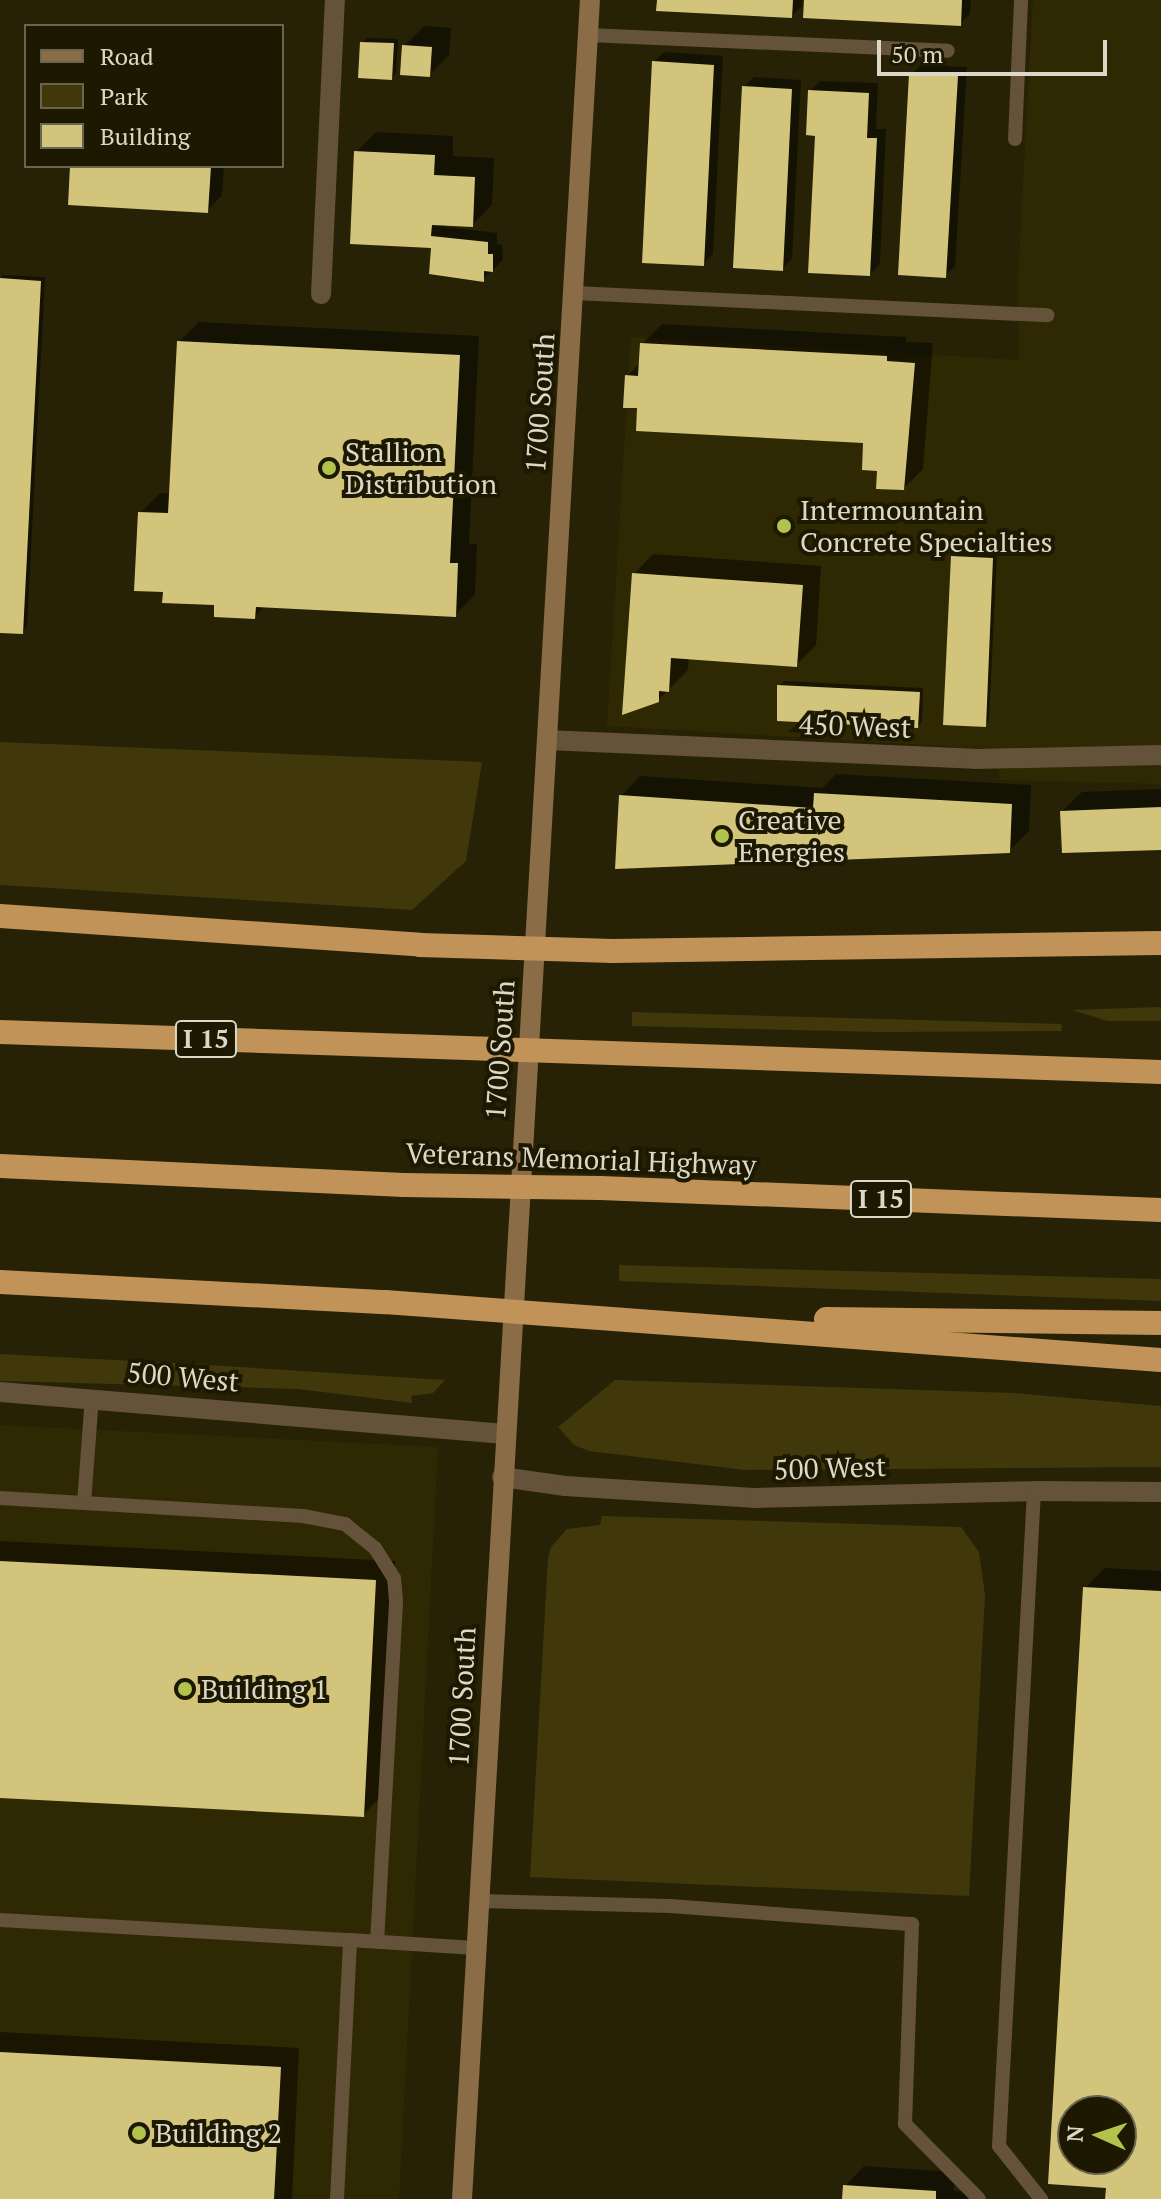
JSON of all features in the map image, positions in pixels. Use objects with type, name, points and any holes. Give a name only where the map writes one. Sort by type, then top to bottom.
[{"type":"highway","points":[[0,916],[420,945],[613,951],[1161,943]]},
{"type":"highway","name":"I 15","points":[[0,1032],[1161,1072]]},
{"type":"highway","name":"Veterans Memorial Highway","points":[[0,1166],[404,1185],[600,1188],[1161,1210]]},
{"type":"highway","points":[[0,1282],[385,1302],[1161,1360]]},
{"type":"highway","points":[[588,1316],[1161,1323]]},
{"type":"street","points":[[321,294],[335,0]]},
{"type":"street","name":"1700 South","points":[[462,2199],[590,0]]},
{"type":"street","name":"450 West","points":[[547,740],[975,759],[1161,755]]},
{"type":"street","name":"500 West","points":[[0,1392],[92,1397],[505,1434]]},
{"type":"street","name":"500 West","points":[[502,1477],[565,1486],[754,1498],[1034,1491],[1161,1492]]},
{"type":"lane","points":[[1015,139],[1021,0]]},
{"type":"lane","points":[[588,35],[948,51]]},
{"type":"lane","points":[[575,293],[1047,315]]},
{"type":"lane","points":[[84,1503],[92,1397]]},
{"type":"lane","points":[[1034,1491],[999,2146],[1041,2199]]},
{"type":"lane","points":[[0,1498],[303,1516],[345,1524],[375,1548],[394,1578],[396,1603],[377,1941]]},
{"type":"lane","points":[[479,1901],[670,1906],[912,1924],[905,2124],[979,2199]]},
{"type":"lane","points":[[0,1920],[475,1948]]},
{"type":"lane","points":[[337,2199],[350,1940]]},
{"type":"shaded area","points":[[1033,0],[1161,0],[1161,784],[1000,780],[996,749],[607,726],[631,337],[1019,360],[1018,279]]},
{"type":"shaded area","points":[[0,1425],[438,1447],[399,2199],[0,2199]]},
{"type":"green space","points":[[0,742],[482,762],[466,861],[412,910],[0,885]]},
{"type":"green space","points":[[1161,1007],[1161,1021],[1108,1021],[1072,1010]]},
{"type":"green space","points":[[632,1012],[1061,1024],[1062,1031],[880,1032],[632,1026]]},
{"type":"green space","points":[[619,1265],[1161,1279],[1161,1301],[619,1281]]},
{"type":"green space","points":[[0,1354],[445,1380],[433,1393],[411,1396],[412,1403],[298,1389],[0,1381]]},
{"type":"green space","points":[[615,1380],[1013,1393],[1161,1406],[1161,1467],[745,1470],[589,1451],[574,1445],[558,1427]]},
{"type":"green space","points":[[602,1516],[961,1527],[979,1552],[985,1595],[969,1896],[530,1877],[548,1558],[551,1547],[567,1529],[600,1525]]},
{"type":"building","points":[[657,0],[793,0],[792,18],[656,11]]},
{"type":"building","points":[[804,0],[962,0],[961,26],[803,18]]},
{"type":"building","points":[[360,42],[394,43],[392,80],[358,78]]},
{"type":"building","points":[[402,45],[432,47],[430,77],[400,75]]},
{"type":"building","points":[[652,61],[714,65],[704,266],[642,263]]},
{"type":"building","points":[[909,74],[958,76],[946,278],[898,275]]},
{"type":"building","points":[[742,86],[792,89],[783,271],[733,268]]},
{"type":"building","points":[[808,90],[869,93],[867,138],[877,138],[870,276],[808,273],[815,136],[806,135]]},
{"type":"building","points":[[354,151],[435,155],[434,175],[475,177],[473,227],[432,225],[431,236],[488,242],[488,254],[493,254],[493,272],[484,271],[484,282],[429,274],[431,248],[350,244]]},
{"type":"building","points":[[70,168],[211,168],[208,213],[68,205]]},
{"type":"building","points":[[0,278],[41,281],[23,634],[0,633]]},
{"type":"building","points":[[177,341],[460,355],[450,563],[458,563],[456,617],[256,607],[255,619],[214,617],[214,605],[162,603],[163,592],[134,591],[138,512],[168,513]]},
{"type":"building","points":[[640,343],[887,356],[887,361],[915,363],[904,490],[876,489],[877,471],[862,470],[863,443],[636,431],[637,408],[623,408],[625,375],[638,376]]},
{"type":"building","points":[[951,556],[993,558],[986,727],[943,725]]},
{"type":"building","points":[[632,573],[803,585],[797,667],[671,658],[669,692],[659,691],[659,702],[622,715]]},
{"type":"building","points":[[777,685],[920,692],[918,728],[777,721]]},
{"type":"building","points":[[814,793],[1012,804],[1010,853],[615,869],[619,795],[813,808]]},
{"type":"building","points":[[1161,807],[1161,850],[1062,853],[1060,811]]},
{"type":"building","name":"Building 1","points":[[0,1561],[376,1580],[364,1817],[0,1798]]},
{"type":"building","points":[[1083,1587],[1161,1591],[1161,2199],[1105,2199],[1106,2188],[1048,2184]]},
{"type":"building","name":"Building 2","points":[[0,2052],[281,2067],[274,2199],[0,2199]]},
{"type":"building","points":[[843,2185],[936,2191],[936,2199],[842,2199]]},
{"type":"place","name":"Stallion Distribution","points":[[329,468]]},
{"type":"place","name":"Intermountain Concrete Specialties","points":[[784,526]]},
{"type":"place","name":"Creative Energies","points":[[722,836]]},
{"type":"place","name":"Building 1","points":[[185,1689]]},
{"type":"place","name":"Building 2","points":[[139,2133]]}]
